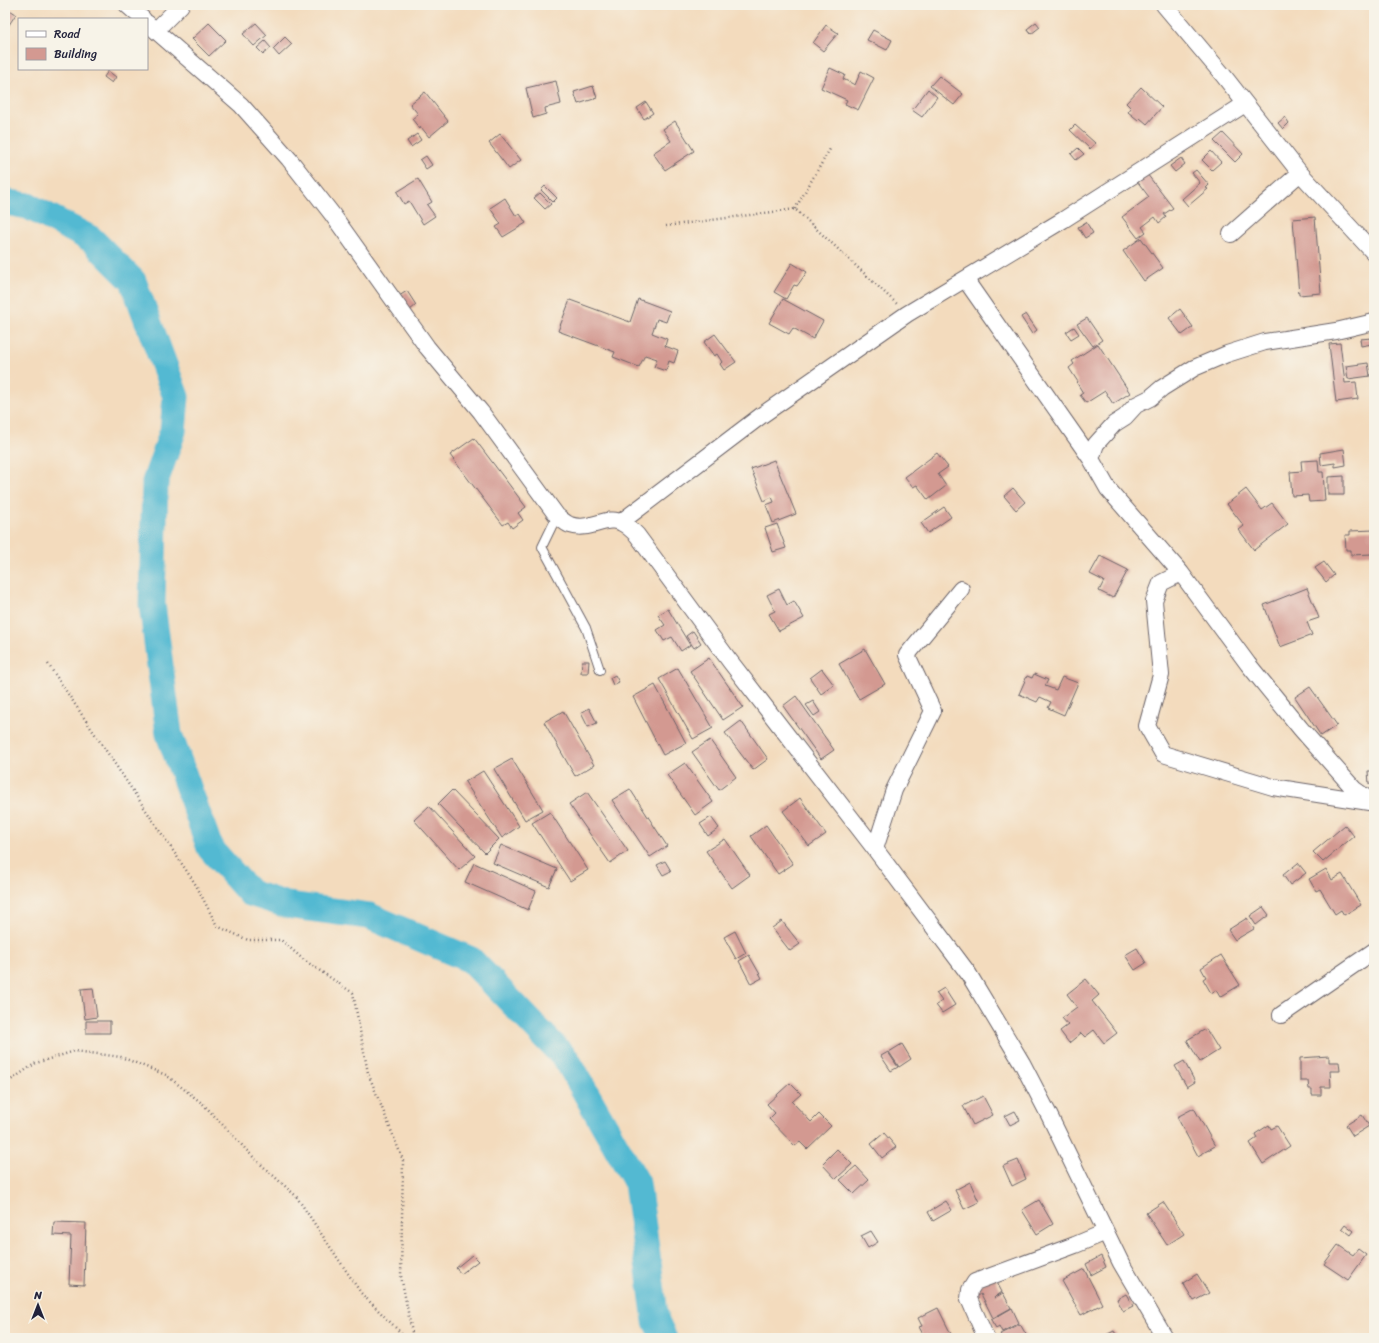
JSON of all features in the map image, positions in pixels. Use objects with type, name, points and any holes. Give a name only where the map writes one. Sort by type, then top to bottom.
[{"type":"street","points":[[126,5],[142,18]]},
{"type":"street","points":[[180,5],[151,27],[241,105],[289,159],[332,214],[428,347],[481,412],[557,516],[570,525],[586,527],[611,520],[621,522],[637,535],[729,660],[940,934],[982,994],[1022,1063],[1088,1193],[1121,1263],[1165,1338]]},
{"type":"street","points":[[1164,5],[1223,75],[1300,173],[1374,253]]},
{"type":"street","points":[[621,522],[762,415],[907,314],[1063,220],[1245,104]]},
{"type":"street","points":[[1231,234],[1300,173]]},
{"type":"street","points":[[965,279],[1091,459],[1108,489],[1181,573],[1248,664],[1301,728],[1354,789],[1373,803]]},
{"type":"street","points":[[1091,459],[1096,444],[1114,424],[1125,417],[1136,405],[1150,398],[1162,388],[1194,368],[1227,354],[1266,342],[1336,331],[1374,322]]},
{"type":"street","points":[[1181,573],[1161,583],[1154,601],[1161,675],[1147,726],[1163,754],[1273,787],[1373,803]]},
{"type":"street","points":[[875,848],[894,790],[933,711],[907,655],[962,589]]},
{"type":"street","points":[[1281,1015],[1374,951]]},
{"type":"street","points":[[986,1338],[968,1299],[970,1290],[975,1282],[1106,1232]]},
{"type":"lane","points":[[557,516],[542,547],[586,628],[600,670]]},
{"type":"path","points":[[795,209],[830,149]]},
{"type":"path","points":[[666,226],[795,209]]},
{"type":"path","points":[[795,209],[907,314]]},
{"type":"path","points":[[48,664],[196,885],[217,926],[248,940],[281,940],[304,960],[353,993],[368,1074],[403,1160],[402,1276],[413,1338]]},
{"type":"path","points":[[5,1084],[36,1063],[76,1051],[121,1057],[166,1076],[203,1104],[256,1160],[296,1196],[361,1293],[406,1338]]},
{"type":"building","points":[[5,7],[16,14],[5,31]]},
{"type":"building","points":[[1036,22],[1040,27],[1031,34],[1027,29]]},
{"type":"building","points":[[209,23],[226,40],[209,56],[192,39]]},
{"type":"building","points":[[256,23],[267,35],[254,46],[243,34]]},
{"type":"building","points":[[826,25],[838,33],[823,51],[813,43]]},
{"type":"building","points":[[873,30],[892,40],[887,50],[867,40]]},
{"type":"building","points":[[285,37],[292,44],[279,56],[273,49]]},
{"type":"building","points":[[265,41],[271,48],[263,54],[257,48]]},
{"type":"building","points":[[830,68],[845,75],[843,79],[855,85],[861,71],[874,78],[858,110],[845,104],[847,100],[821,88]]},
{"type":"building","points":[[108,71],[116,77],[112,83],[104,77]]},
{"type":"building","points":[[939,76],[963,94],[954,105],[930,86]]},
{"type":"building","points":[[556,81],[561,104],[545,108],[546,114],[533,118],[526,88]]},
{"type":"building","points":[[593,86],[597,98],[578,104],[574,92]]},
{"type":"building","points":[[1141,87],[1162,107],[1147,124],[1140,118],[1138,120],[1128,112],[1131,108],[1126,103]]},
{"type":"building","points":[[928,89],[937,97],[922,117],[912,110]]},
{"type":"building","points":[[425,92],[448,121],[429,137],[412,119],[418,114],[410,104]]},
{"type":"building","points":[[646,102],[653,113],[644,119],[637,108]]},
{"type":"building","points":[[1285,117],[1289,123],[1283,129],[1278,123]]},
{"type":"building","points":[[675,121],[694,151],[665,170],[653,153],[671,141],[663,129]]},
{"type":"building","points":[[1075,125],[1095,143],[1090,149],[1070,130]]},
{"type":"building","points":[[1223,133],[1243,154],[1235,162],[1214,141]]},
{"type":"building","points":[[417,134],[421,140],[411,147],[407,141]]},
{"type":"building","points":[[500,134],[521,160],[509,169],[489,143]]},
{"type":"building","points":[[1078,148],[1084,154],[1076,160],[1071,154]]},
{"type":"building","points":[[1211,151],[1221,162],[1212,170],[1202,160]]},
{"type":"building","points":[[426,156],[432,165],[426,169],[420,160]]},
{"type":"building","points":[[1181,158],[1185,164],[1175,172],[1170,166]]},
{"type":"building","points":[[1196,170],[1209,185],[1206,188],[1208,189],[1188,206],[1182,199],[1200,183],[1192,173]]},
{"type":"building","points":[[1147,174],[1173,208],[1164,214],[1166,217],[1159,223],[1155,217],[1142,227],[1146,232],[1138,238],[1122,217],[1149,197],[1137,181]]},
{"type":"building","points":[[418,179],[432,202],[427,205],[435,216],[423,224],[409,201],[404,204],[397,192]]},
{"type":"building","points":[[545,186],[557,198],[553,202],[541,190]]},
{"type":"building","points":[[540,193],[551,204],[545,209],[534,198]]},
{"type":"building","points":[[505,198],[516,216],[520,214],[526,223],[503,237],[496,227],[501,224],[490,208]]},
{"type":"building","points":[[1315,217],[1321,293],[1299,295],[1293,219]]},
{"type":"building","points":[[1086,222],[1093,233],[1085,238],[1078,227]]},
{"type":"building","points":[[1141,238],[1163,268],[1144,281],[1123,251]]},
{"type":"building","points":[[792,263],[807,272],[797,286],[794,285],[786,299],[774,292]]},
{"type":"building","points":[[407,291],[416,305],[409,311],[399,296]]},
{"type":"building","points":[[638,299],[670,311],[666,322],[657,319],[652,333],[667,339],[665,346],[678,351],[674,363],[669,361],[666,371],[654,367],[657,359],[645,355],[639,367],[613,357],[615,352],[558,331],[570,300],[630,322]]},
{"type":"building","points":[[783,299],[823,321],[813,339],[793,328],[789,334],[769,323]]},
{"type":"building","points":[[1180,309],[1193,327],[1182,335],[1169,318]]},
{"type":"building","points":[[1026,314],[1037,330],[1032,334],[1021,317]]},
{"type":"building","points":[[1087,318],[1102,340],[1093,346],[1077,324]]},
{"type":"building","points":[[1074,327],[1079,334],[1071,339],[1066,332]]},
{"type":"building","points":[[715,334],[736,362],[724,370],[720,364],[722,362],[717,354],[714,356],[704,342]]},
{"type":"building","points":[[1372,338],[1372,344],[1361,346],[1360,339]]},
{"type":"building","points":[[1340,343],[1345,383],[1356,382],[1358,399],[1336,402],[1329,344]]},
{"type":"building","points":[[1098,344],[1130,393],[1113,404],[1105,391],[1086,403],[1080,395],[1083,393],[1077,383],[1078,382],[1069,368],[1074,364],[1072,361]]},
{"type":"building","points":[[1368,363],[1370,376],[1348,379],[1346,366]]},
{"type":"building","points":[[474,438],[526,507],[518,513],[523,520],[512,528],[508,522],[503,525],[450,455]]},
{"type":"building","points":[[1344,449],[1346,465],[1335,467],[1335,463],[1321,465],[1320,453]]},
{"type":"building","points":[[937,453],[948,467],[938,474],[946,486],[928,500],[917,485],[913,487],[905,477]]},
{"type":"building","points":[[774,460],[796,514],[773,523],[766,505],[774,502],[772,497],[764,501],[751,469]]},
{"type":"building","points":[[1318,460],[1319,472],[1323,472],[1325,501],[1309,502],[1308,495],[1292,496],[1290,472],[1302,471],[1301,461]]},
{"type":"building","points":[[1344,476],[1344,495],[1328,495],[1328,477]]},
{"type":"building","points":[[1013,488],[1025,502],[1016,510],[1004,496]]},
{"type":"building","points":[[1246,489],[1262,510],[1272,503],[1288,524],[1254,550],[1239,530],[1244,526],[1227,504]]},
{"type":"building","points":[[944,507],[951,517],[928,533],[921,523]]},
{"type":"building","points":[[777,524],[786,548],[773,552],[765,528]]},
{"type":"building","points":[[1374,530],[1374,562],[1372,554],[1351,555],[1351,550],[1346,550],[1345,535],[1350,535],[1350,531]]},
{"type":"building","points":[[1100,556],[1128,570],[1113,598],[1099,591],[1104,581],[1090,574]]},
{"type":"building","points":[[1324,562],[1334,575],[1326,582],[1315,568]]},
{"type":"building","points":[[1307,588],[1319,618],[1307,622],[1312,635],[1280,647],[1264,605]]},
{"type":"building","points":[[779,589],[787,605],[794,601],[804,618],[779,631],[769,614],[775,611],[767,595]]},
{"type":"building","points":[[668,609],[690,645],[681,651],[672,637],[664,641],[657,630],[665,625],[658,615]]},
{"type":"building","points":[[693,631],[701,643],[694,648],[686,636]]},
{"type":"building","points":[[865,649],[885,684],[859,699],[839,664]]},
{"type":"building","points":[[709,658],[743,707],[723,720],[690,671]]},
{"type":"building","points":[[582,661],[589,661],[588,673],[581,673]]},
{"type":"building","points":[[678,668],[713,728],[693,739],[659,679]]},
{"type":"building","points":[[822,669],[834,685],[821,694],[810,678]]},
{"type":"building","points":[[1034,674],[1048,680],[1045,686],[1056,690],[1062,677],[1078,683],[1064,715],[1048,708],[1051,702],[1040,697],[1037,702],[1019,694],[1027,676],[1032,678]]},
{"type":"building","points":[[615,675],[619,682],[613,685],[610,678]]},
{"type":"building","points":[[655,685],[686,743],[663,755],[633,697]]},
{"type":"building","points":[[1310,687],[1337,725],[1321,736],[1295,697]]},
{"type":"building","points":[[796,696],[834,750],[821,759],[783,706]]},
{"type":"building","points":[[813,701],[820,712],[814,716],[806,705]]},
{"type":"building","points":[[589,708],[597,723],[588,727],[581,713]]},
{"type":"building","points":[[563,711],[594,765],[575,776],[544,722]]},
{"type":"building","points":[[741,721],[768,759],[753,770],[725,733]]},
{"type":"building","points":[[710,740],[736,777],[719,790],[692,752]]},
{"type":"building","points":[[512,759],[543,810],[525,820],[494,769]]},
{"type":"building","points":[[685,763],[713,802],[695,815],[667,775]]},
{"type":"building","points":[[483,771],[519,826],[502,838],[465,782]]},
{"type":"building","points":[[1368,771],[1374,771],[1374,784],[1369,784]]},
{"type":"building","points":[[630,789],[667,846],[650,857],[612,800]]},
{"type":"building","points":[[452,790],[499,839],[485,853],[438,804]]},
{"type":"building","points":[[587,792],[628,851],[610,863],[569,804]]},
{"type":"building","points":[[800,798],[826,834],[809,846],[783,811]]},
{"type":"building","points":[[429,806],[475,856],[459,870],[414,820]]},
{"type":"building","points":[[550,812],[588,870],[570,881],[532,823]]},
{"type":"building","points":[[711,817],[719,828],[708,836],[700,824]]},
{"type":"building","points":[[766,825],[793,864],[778,874],[751,836]]},
{"type":"building","points":[[1345,825],[1354,836],[1323,862],[1313,852]]},
{"type":"building","points":[[725,839],[750,875],[732,888],[706,851]]},
{"type":"building","points":[[501,845],[557,869],[549,887],[493,863]]},
{"type":"building","points":[[665,861],[671,871],[663,875],[657,865]]},
{"type":"building","points":[[474,863],[536,891],[528,910],[465,882]]},
{"type":"building","points":[[1298,863],[1306,873],[1290,885],[1283,875]]},
{"type":"building","points":[[1326,869],[1332,880],[1342,874],[1361,905],[1344,915],[1341,910],[1335,914],[1320,889],[1316,891],[1309,879]]},
{"type":"building","points":[[1263,907],[1269,915],[1256,925],[1250,916]]},
{"type":"building","points":[[1247,918],[1254,929],[1235,940],[1228,930]]},
{"type":"building","points":[[782,921],[800,944],[790,951],[772,928]]},
{"type":"building","points":[[735,931],[746,953],[736,959],[724,937]]},
{"type":"building","points":[[1137,948],[1146,963],[1135,970],[1125,955]]},
{"type":"building","points":[[749,955],[762,978],[751,984],[739,961]]},
{"type":"building","points":[[1221,955],[1240,985],[1220,997],[1216,990],[1211,993],[1203,979],[1206,977],[1201,968]]},
{"type":"building","points":[[1086,979],[1099,995],[1092,1001],[1117,1033],[1104,1043],[1094,1030],[1085,1037],[1081,1033],[1069,1043],[1060,1031],[1068,1025],[1062,1018],[1077,1007],[1067,994]]},
{"type":"building","points":[[93,988],[97,1017],[85,1019],[81,989]]},
{"type":"building","points":[[944,988],[955,1005],[942,1013],[936,1005],[942,1001],[936,993]]},
{"type":"building","points":[[86,1021],[110,1021],[110,1033],[86,1033]]},
{"type":"building","points":[[1206,1029],[1219,1050],[1200,1062],[1187,1040]]},
{"type":"building","points":[[902,1044],[911,1059],[899,1067],[889,1052]]},
{"type":"building","points":[[888,1052],[898,1067],[891,1071],[881,1056]]},
{"type":"building","points":[[1329,1056],[1329,1062],[1339,1062],[1340,1071],[1330,1071],[1331,1087],[1321,1087],[1321,1095],[1312,1095],[1312,1089],[1309,1089],[1308,1081],[1300,1081],[1300,1058]]},
{"type":"building","points":[[1184,1061],[1195,1082],[1187,1087],[1175,1066]]},
{"type":"building","points":[[790,1083],[801,1094],[792,1102],[811,1122],[819,1114],[831,1126],[807,1149],[800,1142],[795,1146],[769,1119],[775,1113],[767,1104]]},
{"type":"building","points":[[983,1096],[993,1115],[973,1125],[963,1106]]},
{"type":"building","points":[[1194,1108],[1215,1146],[1198,1156],[1177,1117]]},
{"type":"building","points":[[1015,1111],[1020,1120],[1010,1125],[1005,1116]]},
{"type":"building","points":[[1362,1115],[1369,1126],[1353,1136],[1346,1125]]},
{"type":"building","points":[[1269,1125],[1271,1129],[1277,1126],[1290,1146],[1263,1164],[1250,1143],[1257,1138],[1255,1134]]},
{"type":"building","points":[[884,1133],[896,1147],[882,1158],[871,1144]]},
{"type":"building","points":[[837,1149],[852,1164],[836,1179],[822,1164]]},
{"type":"building","points":[[1018,1160],[1026,1179],[1012,1186],[1003,1166]]},
{"type":"building","points":[[856,1166],[869,1180],[854,1194],[840,1180]]},
{"type":"building","points":[[970,1182],[979,1202],[964,1209],[955,1190]]},
{"type":"building","points":[[1039,1200],[1053,1224],[1037,1234],[1022,1210]]},
{"type":"building","points":[[946,1201],[952,1210],[933,1221],[928,1212]]},
{"type":"building","points":[[1163,1202],[1184,1234],[1167,1245],[1146,1213]]},
{"type":"building","points":[[54,1222],[86,1223],[84,1285],[69,1284],[71,1236],[53,1235]]},
{"type":"building","points":[[1345,1224],[1354,1231],[1351,1235],[1342,1228]]},
{"type":"building","points":[[871,1231],[878,1242],[868,1248],[861,1236]]},
{"type":"building","points":[[1338,1245],[1353,1255],[1358,1249],[1366,1255],[1348,1280],[1324,1264]]},
{"type":"building","points":[[472,1255],[478,1261],[461,1274],[456,1268]]},
{"type":"building","points":[[1101,1256],[1106,1267],[1091,1275],[1086,1264]]},
{"type":"building","points":[[1084,1269],[1102,1304],[1081,1315],[1062,1281]]},
{"type":"building","points":[[1197,1274],[1209,1293],[1194,1301],[1183,1283]]},
{"type":"building","points":[[994,1277],[1002,1292],[994,1298],[1003,1293],[1011,1308],[993,1318],[981,1294],[978,1296],[973,1288]]},
{"type":"building","points":[[1126,1294],[1133,1306],[1123,1311],[1117,1299]]},
{"type":"building","points":[[938,1308],[953,1338],[928,1338],[927,1335],[924,1336],[919,1327],[922,1326],[918,1318]]},
{"type":"building","points":[[1012,1308],[1019,1323],[1002,1332],[999,1326],[996,1328],[991,1320]]},
{"type":"building","points":[[1020,1324],[1028,1338],[1003,1338],[1000,1334]]},
{"type":"building","points":[[1114,1331],[1118,1338],[1100,1338]]},
{"type":"waterway","points":[[5,202],[28,206],[91,239],[133,281],[176,397],[173,431],[155,482],[152,604],[169,734],[210,848],[250,893],[287,905],[369,916],[471,960],[567,1060],[637,1183],[656,1321],[664,1338]]}]
